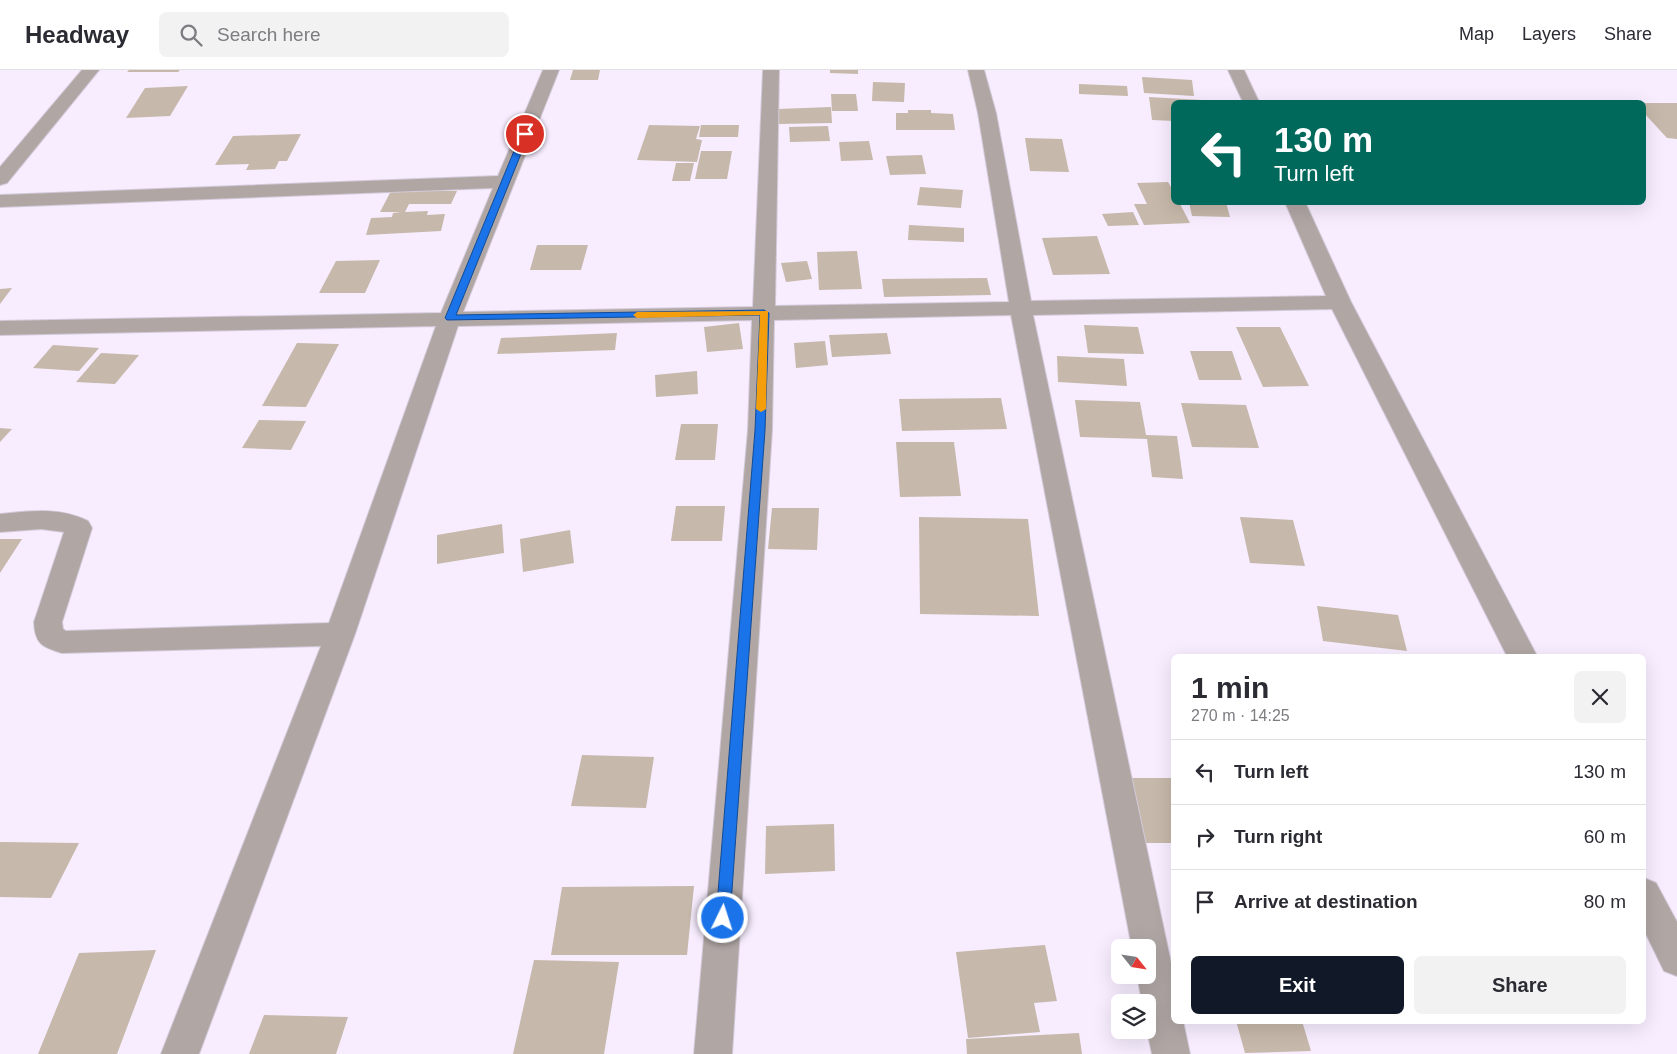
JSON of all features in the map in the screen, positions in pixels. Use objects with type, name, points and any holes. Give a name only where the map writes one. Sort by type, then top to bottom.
[{"type":"street","points":[[0,179],[91,70]]},
{"type":"street","points":[[180,1054],[340,634],[450,318],[551,70]]},
{"type":"street","points":[[712,1054],[760,430],[771,70]]},
{"type":"street","points":[[976,70],[987,113],[1021,308],[1170,1054]]},
{"type":"street","points":[[1236,70],[1250,100]]},
{"type":"street","points":[[0,201],[506,182]]},
{"type":"street","points":[[1297,205],[1340,302],[1521,654]]},
{"type":"street","points":[[0,328],[1340,302]]},
{"type":"street","points":[[0,524],[57,521],[72,524],[79,528],[48,622],[49,635],[62,642],[340,634]]},
{"type":"street","points":[[1646,898],[1677,959]]},
{"type":"building","points":[[129,70],[180,70],[178,72],[127,72]]},
{"type":"building","points":[[573,70],[600,70],[598,80],[570,80]]},
{"type":"building","points":[[830,70],[858,70],[858,74],[830,73]]},
{"type":"building","points":[[1142,77],[1192,80],[1194,96],[1144,93]]},
{"type":"building","points":[[873,82],[905,83],[904,102],[872,101]]},
{"type":"building","points":[[1079,84],[1127,86],[1128,96],[1079,94]]},
{"type":"building","points":[[188,86],[170,116],[126,118],[145,88]]},
{"type":"building","points":[[831,94],[856,94],[858,111],[832,111]]},
{"type":"building","points":[[1149,97],[1202,100],[1171,100],[1171,121],[1152,120]]},
{"type":"building","points":[[1646,103],[1677,103],[1677,139],[1667,138],[1646,115]]},
{"type":"building","points":[[831,107],[832,123],[778,124],[778,109]]},
{"type":"building","points":[[908,110],[931,110],[931,113],[953,114],[955,130],[896,130],[896,113],[908,113]]},
{"type":"building","points":[[649,125],[700,126],[696,139],[702,140],[697,162],[637,160]]},
{"type":"building","points":[[701,125],[739,125],[738,137],[699,137]]},
{"type":"building","points":[[828,126],[830,141],[790,142],[789,127]]},
{"type":"building","points":[[301,134],[287,161],[279,161],[275,169],[246,170],[249,164],[215,165],[233,136]]},
{"type":"building","points":[[1025,138],[1062,139],[1069,172],[1030,171]]},
{"type":"building","points":[[869,141],[873,160],[841,161],[839,142]]},
{"type":"building","points":[[701,151],[732,151],[727,179],[695,179]]},
{"type":"building","points":[[922,155],[926,174],[890,175],[886,156]]},
{"type":"building","points":[[676,163],[694,163],[690,181],[672,181]]},
{"type":"building","points":[[1168,182],[1171,187],[1171,205],[1181,205],[1190,223],[1144,225],[1134,204],[1147,204],[1137,183]]},
{"type":"building","points":[[920,187],[963,190],[961,208],[917,205]]},
{"type":"building","points":[[391,191],[457,191],[451,204],[409,204],[405,212],[428,211],[427,215],[445,214],[441,231],[366,235],[371,218],[392,217],[393,213],[401,212],[380,212]]},
{"type":"building","points":[[1190,205],[1227,205],[1230,217],[1192,216]]},
{"type":"building","points":[[1133,212],[1139,225],[1108,226],[1102,214]]},
{"type":"building","points":[[909,225],[964,228],[964,242],[908,240]]},
{"type":"building","points":[[1097,236],[1110,274],[1053,275],[1042,238]]},
{"type":"building","points":[[537,245],[588,245],[581,270],[530,270]]},
{"type":"building","points":[[857,251],[862,289],[819,290],[817,252]]},
{"type":"building","points":[[380,260],[365,293],[319,293],[336,261]]},
{"type":"building","points":[[807,261],[812,279],[786,282],[781,263]]},
{"type":"building","points":[[987,278],[991,295],[884,297],[882,279]]},
{"type":"building","points":[[12,288],[0,304],[0,289]]},
{"type":"building","points":[[739,323],[743,349],[707,352],[704,327]]},
{"type":"building","points":[[1084,325],[1138,327],[1144,354],[1088,353]]},
{"type":"building","points":[[1236,327],[1280,327],[1309,386],[1263,387]]},
{"type":"building","points":[[617,333],[615,350],[497,354],[501,338]]},
{"type":"building","points":[[887,333],[891,354],[832,357],[829,335]]},
{"type":"building","points":[[825,341],[828,365],[796,368],[794,343]]},
{"type":"building","points":[[297,343],[339,344],[306,407],[262,406]]},
{"type":"building","points":[[53,345],[99,348],[79,371],[33,368]]},
{"type":"building","points":[[1190,351],[1232,351],[1242,380],[1199,380]]},
{"type":"building","points":[[101,353],[139,355],[115,384],[76,382]]},
{"type":"building","points":[[1057,356],[1124,359],[1127,386],[1058,382]]},
{"type":"building","points":[[697,371],[698,394],[656,397],[655,375]]},
{"type":"building","points":[[1001,398],[1007,429],[902,431],[899,399]]},
{"type":"building","points":[[1075,400],[1140,402],[1146,435],[1177,436],[1183,479],[1152,477],[1147,439],[1080,437]]},
{"type":"building","points":[[1181,403],[1246,405],[1259,448],[1192,447]]},
{"type":"building","points":[[259,420],[306,421],[291,450],[242,448]]},
{"type":"building","points":[[681,424],[718,424],[715,460],[675,460]]},
{"type":"building","points":[[0,428],[12,429],[0,442]]},
{"type":"building","points":[[896,442],[954,442],[961,496],[900,497]]},
{"type":"building","points":[[676,506],[725,506],[722,541],[671,541]]},
{"type":"building","points":[[772,508],[819,508],[817,550],[768,549]]},
{"type":"building","points":[[919,517],[1028,519],[1039,616],[920,614]]},
{"type":"building","points":[[1240,517],[1293,520],[1305,566],[1250,563]]},
{"type":"building","points":[[502,524],[504,553],[437,564],[437,535]]},
{"type":"building","points":[[570,530],[574,563],[523,572],[520,539]]},
{"type":"building","points":[[0,539],[22,539],[0,573]]},
{"type":"building","points":[[1317,606],[1398,615],[1407,651],[1323,641]]},
{"type":"building","points":[[582,755],[654,757],[646,808],[571,806]]},
{"type":"building","points":[[1126,778],[1171,778],[1171,843],[1139,843]]},
{"type":"building","points":[[834,824],[835,871],[765,874],[766,826]]},
{"type":"building","points":[[0,842],[79,843],[51,898],[0,897]]},
{"type":"building","points":[[694,886],[687,955],[551,955],[562,887]]},
{"type":"building","points":[[1045,945],[1057,1001],[1034,1003],[1040,1032],[968,1038],[956,952]]},
{"type":"building","points":[[156,950],[117,1054],[38,1054],[79,953]]},
{"type":"building","points":[[534,960],[619,962],[604,1054],[513,1054]]},
{"type":"building","points":[[264,1015],[348,1017],[336,1054],[249,1054]]},
{"type":"building","points":[[1237,1024],[1303,1024],[1311,1051],[1245,1053]]},
{"type":"building","points":[[1079,1033],[1082,1054],[967,1054],[966,1039]]},
{"type":"slow traffic","points":[[637,315],[764,313],[761,409]]},
{"type":"route","points":[[525,134],[450,318],[764,313],[760,430],[723,918]]}]
